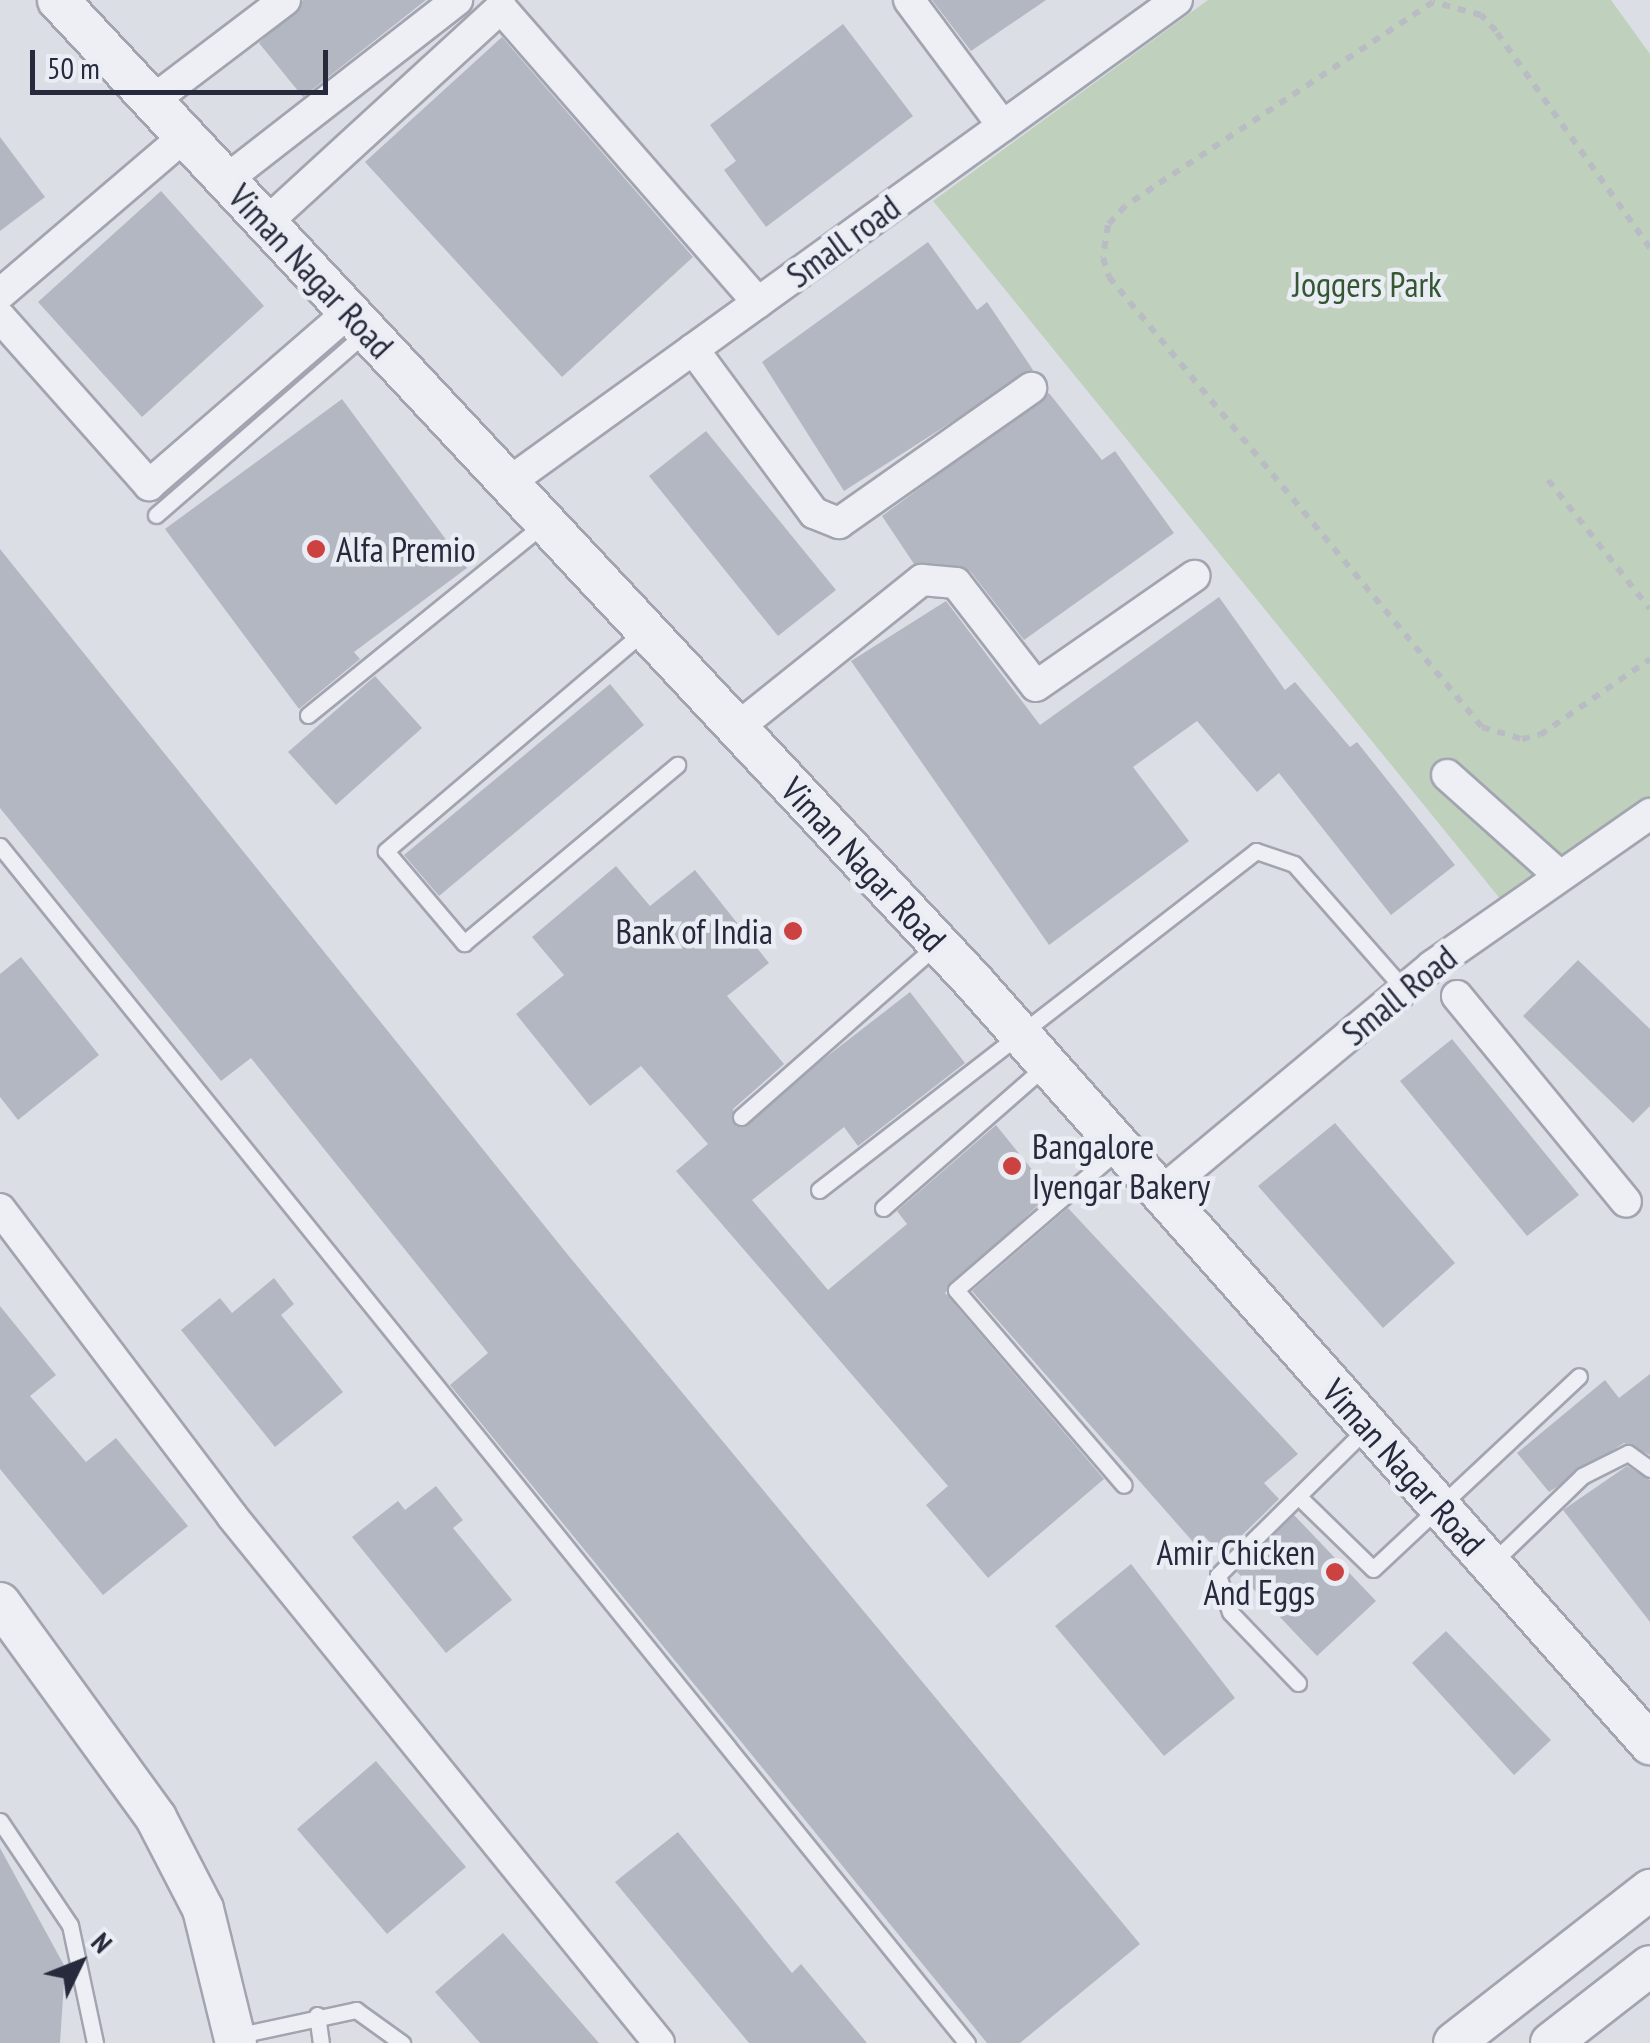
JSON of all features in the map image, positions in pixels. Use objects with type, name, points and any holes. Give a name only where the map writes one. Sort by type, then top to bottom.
[{"type":"street","name":"Viman Nagar Road","points":[[58,0],[938,944],[1650,1744]]},
{"type":"street","points":[[152,101],[285,0]]},
{"type":"street","points":[[226,180],[457,0]]},
{"type":"street","points":[[909,0],[1003,126]]},
{"type":"street","name":"Small road","points":[[508,483],[1177,0]]},
{"type":"street","points":[[266,223],[501,8],[758,303]]},
{"type":"street","points":[[0,294],[185,136]]},
{"type":"street","points":[[0,316],[149,485],[358,322]]},
{"type":"street","points":[[693,349],[814,512],[839,523],[1030,388]]},
{"type":"street","points":[[737,728],[922,580],[956,583],[1036,686],[1194,576]]},
{"type":"street","points":[[1447,774],[1559,875]]},
{"type":"street","name":"Small Road","points":[[1161,1192],[1432,966],[1650,814]]},
{"type":"street","points":[[1457,996],[1626,1202]]},
{"type":"street","points":[[0,1209],[232,1516],[658,2043]]},
{"type":"street","points":[[0,1603],[156,1818],[203,1909],[235,2040]]},
{"type":"street","points":[[1454,2043],[1650,1890]]},
{"type":"street","points":[[1551,2043],[1650,1966]]},
{"type":"lane","points":[[156,515],[358,322]]},
{"type":"lane","points":[[308,715],[546,523]]},
{"type":"lane","points":[[646,630],[386,851],[464,943],[677,765]]},
{"type":"lane","points":[[0,846],[967,2043]]},
{"type":"lane","points":[[818,1190],[1019,1033],[1268,850],[1294,864],[1404,989]]},
{"type":"lane","points":[[741,1117],[938,944]]},
{"type":"lane","points":[[1432,966],[1457,996]]},
{"type":"lane","points":[[883,1208],[1047,1064]]},
{"type":"lane","points":[[1121,1147],[956,1290],[1124,1486]]},
{"type":"lane","points":[[1299,1498],[1373,1569],[1579,1376]]},
{"type":"lane","points":[[1298,1684],[1217,1590],[1218,1576],[1368,1426]]},
{"type":"lane","points":[[1491,1564],[1582,1476],[1628,1453],[1650,1469]]},
{"type":"lane","points":[[0,1822],[70,1924],[96,2043]]},
{"type":"lane","points":[[235,2040],[317,2015],[370,2012],[402,2043]]},
{"type":"lane","points":[[317,2015],[322,2043]]},
{"type":"path","points":[[1650,248],[1496,32],[1481,15],[1433,2],[1125,206],[1108,225],[1103,258],[1109,278],[1482,727],[1522,739],[1540,734],[1650,658]]},
{"type":"path","points":[[1548,480],[1650,610]]},
{"type":"green space","name":"Joggers Park","points":[[1208,0],[1611,0],[1650,54],[1650,815],[1510,911],[933,201]]},
{"type":"building","points":[[303,0],[426,0],[303,97],[259,43]]},
{"type":"building","points":[[932,0],[1046,0],[971,51]]},
{"type":"building","points":[[843,24],[913,116],[766,227],[724,170],[736,161],[710,125]]},
{"type":"building","points":[[502,37],[693,257],[562,377],[365,162]]},
{"type":"building","points":[[0,137],[45,197],[0,231]]},
{"type":"building","points":[[161,191],[264,306],[142,417],[38,302]]},
{"type":"building","points":[[928,242],[977,310],[987,302],[1033,370],[844,491],[762,362]]},
{"type":"building","points":[[1049,393],[1102,460],[1115,451],[1174,533],[1024,640],[970,571],[914,564],[882,516]]},
{"type":"building","name":"Alfa Premio","points":[[342,399],[467,568],[354,652],[360,659],[299,709],[165,529]]},
{"type":"building","points":[[706,431],[836,590],[778,636],[649,476]]},
{"type":"building","points":[[0,549],[568,1255],[1140,1944],[1020,2043],[987,2043],[450,1385],[488,1353],[251,1058],[221,1081],[0,808]]},
{"type":"building","points":[[1219,597],[1285,690],[1295,682],[1350,747],[1357,742],[1455,865],[1391,915],[1279,773],[1257,792],[1197,721],[1133,767],[1189,841],[1049,945],[851,661],[946,601],[1040,725]]},
{"type":"building","points":[[375,676],[422,728],[336,805],[288,752]]},
{"type":"building","points":[[610,684],[644,725],[439,896],[404,855]]},
{"type":"building","points":[[616,866],[650,906],[695,870],[769,963],[727,996],[784,1064],[733,1109],[736,1127],[910,992],[965,1063],[858,1146],[844,1127],[752,1200],[828,1290],[907,1224],[897,1211],[996,1125],[1051,1193],[945,1293],[1104,1479],[988,1578],[926,1505],[948,1486],[676,1171],[708,1144],[641,1066],[590,1106],[516,1014],[564,975],[532,937]]},
{"type":"building","points":[[21,957],[99,1055],[18,1120],[0,1097],[0,974]]},
{"type":"building","points":[[1578,960],[1650,1029],[1650,1106],[1633,1123],[1523,1016]]},
{"type":"building","points":[[1452,1039],[1579,1195],[1527,1236],[1400,1081]]},
{"type":"building","points":[[1335,1123],[1455,1263],[1383,1328],[1258,1186]]},
{"type":"building","points":[[1068,1208],[1298,1454],[1264,1483],[1279,1499],[1222,1555],[1203,1535],[1194,1543],[972,1291]]},
{"type":"building","points":[[274,1278],[294,1304],[281,1315],[343,1392],[275,1447],[181,1330],[220,1298],[232,1313]]},
{"type":"building","points":[[0,1306],[56,1375],[30,1396],[86,1462],[116,1438],[188,1526],[103,1595],[0,1469]]},
{"type":"building","points":[[1650,1374],[1650,1455],[1624,1443],[1549,1492],[1517,1453],[1605,1380],[1619,1398]]},
{"type":"building","points":[[1627,1466],[1650,1480],[1650,1622],[1563,1510]]},
{"type":"building","points":[[436,1486],[463,1520],[453,1528],[512,1600],[446,1653],[352,1537],[398,1501],[405,1510]]},
{"type":"building","points":[[1294,1515],[1376,1601],[1317,1656],[1237,1572]]},
{"type":"building","points":[[1131,1564],[1235,1698],[1164,1756],[1055,1626]]},
{"type":"building","points":[[1446,1631],[1551,1740],[1514,1775],[1412,1663]]},
{"type":"building","points":[[376,1761],[466,1867],[387,1934],[297,1829]]},
{"type":"building","points":[[678,1832],[792,1973],[801,1964],[867,2043],[749,2043],[615,1882]]},
{"type":"building","points":[[0,1848],[65,1967],[60,2043],[0,2043]]},
{"type":"building","points":[[503,1933],[599,2043],[480,2043],[435,1992]]},
{"type":"place","name":"Alfa Premio","points":[[316,549]]},
{"type":"place","name":"Bank of India","points":[[793,931]]},
{"type":"place","name":"Bangalore Iyengar Bakery","points":[[1012,1166]]},
{"type":"place","name":"Amir Chicken And Eggs","points":[[1335,1572]]}]
